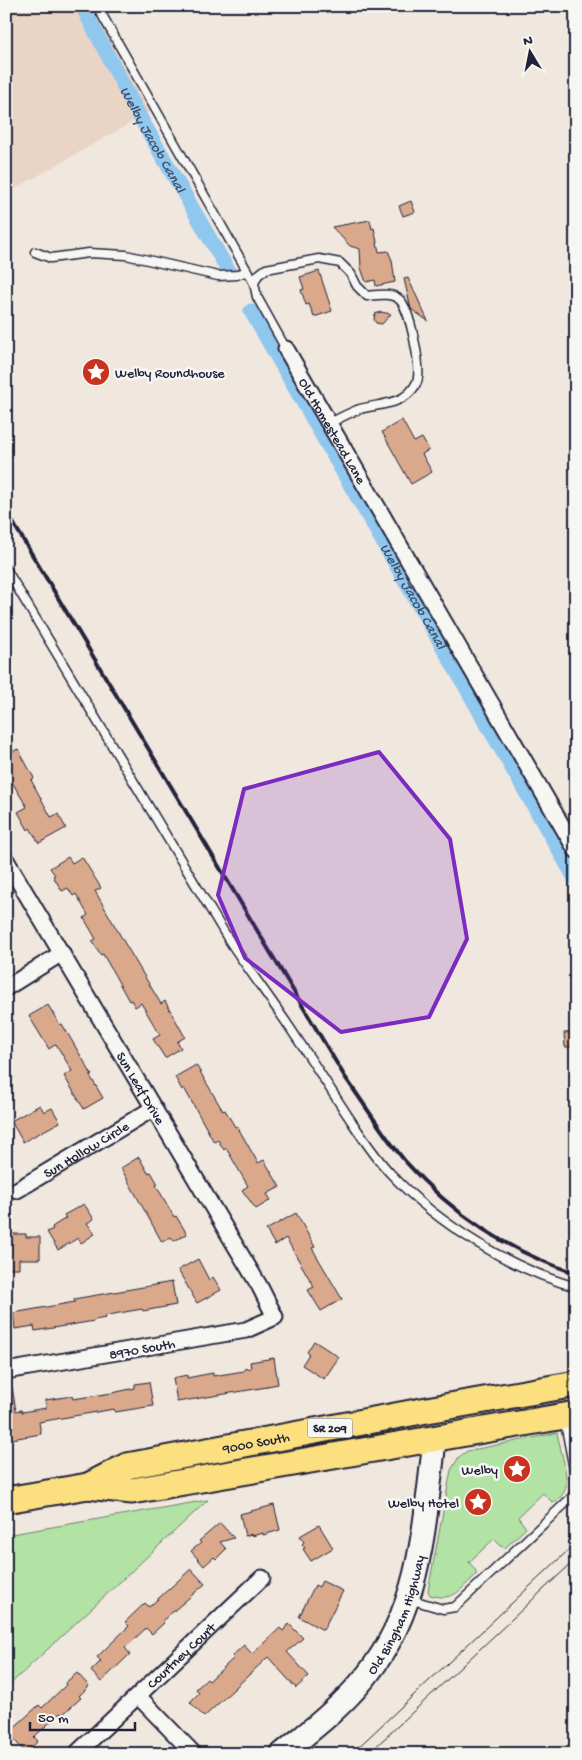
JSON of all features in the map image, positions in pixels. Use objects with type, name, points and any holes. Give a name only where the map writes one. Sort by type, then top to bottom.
[{"type":"main road","name":"9000 South","points":[[88,1486],[128,1466],[576,1384]]},
{"type":"main road","points":[[435,1438],[440,1427],[446,1423],[572,1410]]},
{"type":"main road","name":"9000 South","points":[[6,1500],[88,1486],[132,1490],[435,1438]]},
{"type":"main road","name":"Old Bingham Highway","points":[[282,1754],[331,1714],[369,1673],[392,1640],[409,1599],[415,1575],[424,1526],[435,1438]]},
{"type":"street","name":"Old Homestead Lane","points":[[286,349],[576,850]]},
{"type":"street","name":"Sun Leaf Drive","points":[[6,860],[260,1287],[275,1317]]},
{"type":"street","points":[[6,988],[62,954]]},
{"type":"street","name":"Sun Hollow Circle","points":[[17,1190],[154,1108]]},
{"type":"street","name":"8970 South","points":[[6,1371],[246,1330],[275,1317]]},
{"type":"street","name":"Courtney Court","points":[[76,1754],[262,1578]]},
{"type":"street","points":[[138,1696],[194,1754]]},
{"type":"lane","name":"Old Homestead Lane","points":[[98,6],[254,283],[257,297],[286,349]]},
{"type":"lane","points":[[36,252],[51,258],[89,253],[126,255],[218,276],[237,275],[247,271]]},
{"type":"lane","points":[[254,283],[258,275],[266,269],[319,258],[340,263],[366,296],[394,295],[405,306],[415,343],[417,382],[410,392],[396,401],[359,410],[329,423]]},
{"type":"lane","points":[[6,568],[227,937],[367,1144],[390,1173],[406,1189],[457,1229],[500,1257],[524,1269],[554,1281],[576,1287]]},
{"type":"lane","points":[[572,1410],[576,1480]]},
{"type":"lane","points":[[409,1599],[443,1609],[455,1607],[571,1498],[576,1491]]},
{"type":"highlighted area","points":[[379,752],[450,839],[467,939],[429,1017],[341,1032],[245,958],[218,895],[244,789]]},
{"type":"shaded area","points":[[6,6],[103,6],[160,106],[6,194]]},
{"type":"green space","points":[[557,1433],[566,1479],[566,1488],[562,1496],[552,1502],[543,1493],[518,1517],[526,1528],[505,1548],[494,1539],[469,1562],[476,1571],[476,1575],[461,1590],[445,1597],[430,1595],[428,1591],[451,1470],[459,1457],[467,1451]]},
{"type":"green space","points":[[208,1500],[6,1688],[6,1535]]},
{"type":"building","points":[[411,201],[415,212],[403,216],[399,206]]},
{"type":"building","points":[[370,220],[372,229],[374,228],[379,252],[388,251],[392,260],[395,282],[376,286],[375,280],[366,282],[361,268],[360,249],[350,246],[332,227]]},
{"type":"building","points":[[319,271],[332,311],[314,317],[309,304],[306,305],[301,290],[304,289],[300,277]]},
{"type":"building","points":[[408,278],[428,321],[411,309],[404,279]]},
{"type":"building","points":[[381,312],[391,314],[382,324],[376,323],[374,319],[375,314]]},
{"type":"building","points":[[402,420],[414,442],[422,438],[429,450],[422,454],[432,472],[411,484],[382,432]]},
{"type":"building","points":[[18,749],[34,778],[31,780],[51,817],[58,814],[66,828],[39,843],[30,828],[28,830],[18,812],[27,807],[6,772],[6,755]]},
{"type":"building","points":[[68,857],[72,863],[82,857],[101,888],[95,891],[124,942],[161,1004],[165,1001],[185,1037],[177,1042],[181,1048],[165,1058],[153,1039],[160,1035],[141,1003],[135,1007],[131,1000],[129,1001],[103,954],[101,955],[92,941],[96,939],[84,918],[88,915],[76,894],[73,896],[68,888],[62,891],[53,876],[55,875],[50,868]]},
{"type":"building","points":[[48,1005],[60,1025],[62,1024],[92,1075],[90,1076],[103,1098],[84,1109],[64,1076],[72,1071],[56,1044],[49,1049],[29,1016]]},
{"type":"building","points":[[576,1032],[576,1047],[565,1047],[564,1033]]},
{"type":"building","points":[[196,1065],[223,1111],[225,1110],[235,1127],[237,1126],[258,1163],[264,1160],[280,1187],[267,1194],[271,1200],[256,1209],[242,1190],[248,1186],[226,1148],[224,1150],[218,1140],[214,1142],[184,1088],[182,1090],[175,1077]]},
{"type":"building","points":[[40,1105],[44,1112],[52,1108],[60,1122],[23,1142],[11,1121]]},
{"type":"building","points":[[139,1157],[148,1173],[151,1172],[174,1217],[176,1216],[187,1234],[174,1241],[171,1237],[162,1242],[121,1168]]},
{"type":"building","points":[[84,1204],[94,1219],[87,1223],[95,1234],[81,1243],[78,1238],[58,1250],[47,1232],[66,1218],[64,1215]]},
{"type":"building","points":[[296,1213],[315,1247],[312,1248],[342,1299],[321,1311],[308,1290],[314,1287],[286,1238],[275,1245],[266,1230]]},
{"type":"building","points":[[6,1234],[26,1234],[26,1237],[40,1237],[40,1259],[19,1259],[19,1268],[6,1268]]},
{"type":"building","points":[[198,1259],[209,1280],[213,1277],[221,1290],[197,1303],[178,1270]]},
{"type":"building","points":[[172,1282],[176,1305],[119,1313],[94,1321],[35,1331],[34,1326],[15,1329],[13,1313],[75,1302],[74,1299]]},
{"type":"building","points":[[314,1341],[339,1357],[324,1379],[302,1365]]},
{"type":"building","points":[[274,1358],[278,1384],[177,1402],[173,1378],[187,1375],[187,1378],[213,1373],[213,1376],[244,1371],[244,1369],[251,1368],[250,1362]]},
{"type":"building","points":[[149,1382],[153,1406],[115,1412],[114,1409],[39,1422],[41,1434],[6,1440],[6,1387],[12,1387],[16,1411],[21,1410],[22,1412],[46,1408],[45,1400],[72,1396],[73,1399],[112,1393],[135,1388],[135,1384]]},
{"type":"building","points":[[274,1505],[280,1530],[263,1535],[263,1533],[245,1536],[240,1514]]},
{"type":"building","points":[[220,1523],[234,1538],[220,1542],[226,1549],[216,1559],[214,1557],[204,1566],[191,1551],[201,1543],[199,1541]]},
{"type":"building","points":[[319,1525],[333,1548],[311,1561],[303,1549],[305,1548],[302,1544],[304,1542],[300,1536]]},
{"type":"building","points":[[191,1569],[205,1584],[162,1621],[164,1623],[152,1634],[146,1628],[125,1648],[130,1654],[101,1682],[91,1671],[101,1661],[97,1657],[129,1626],[125,1622],[145,1603],[149,1607]]},
{"type":"building","points":[[322,1581],[343,1591],[323,1630],[299,1617],[315,1585],[319,1587]]},
{"type":"building","points":[[289,1624],[303,1638],[287,1652],[309,1676],[296,1688],[268,1657],[204,1717],[190,1702],[199,1693],[196,1689],[207,1679],[209,1681],[234,1658],[232,1656],[244,1645],[252,1654],[280,1628],[283,1631]]},
{"type":"building","points":[[77,1673],[89,1686],[79,1696],[81,1698],[62,1715],[60,1713],[34,1737],[38,1741],[26,1753],[8,1733],[39,1705],[42,1708]]},
{"type":"waterway","name":"Welby Jacob Canal","points":[[82,6],[141,119],[228,270]]},
{"type":"waterway","name":"Welby Jacob Canal","points":[[251,311],[576,880]]},
{"type":"tram line","points":[[351,1754],[576,1543]]},
{"type":"tram line","points":[[368,1754],[576,1559]]},
{"type":"railway","points":[[6,511],[345,1077],[389,1141],[405,1161],[442,1198],[483,1229],[528,1254],[576,1273]]},
{"type":"place","name":"Welby Roundhouse","points":[[96,372]]},
{"type":"place","name":"Welby","points":[[517,1469]]},
{"type":"place","name":"Welby Hotel","points":[[478,1502]]}]
